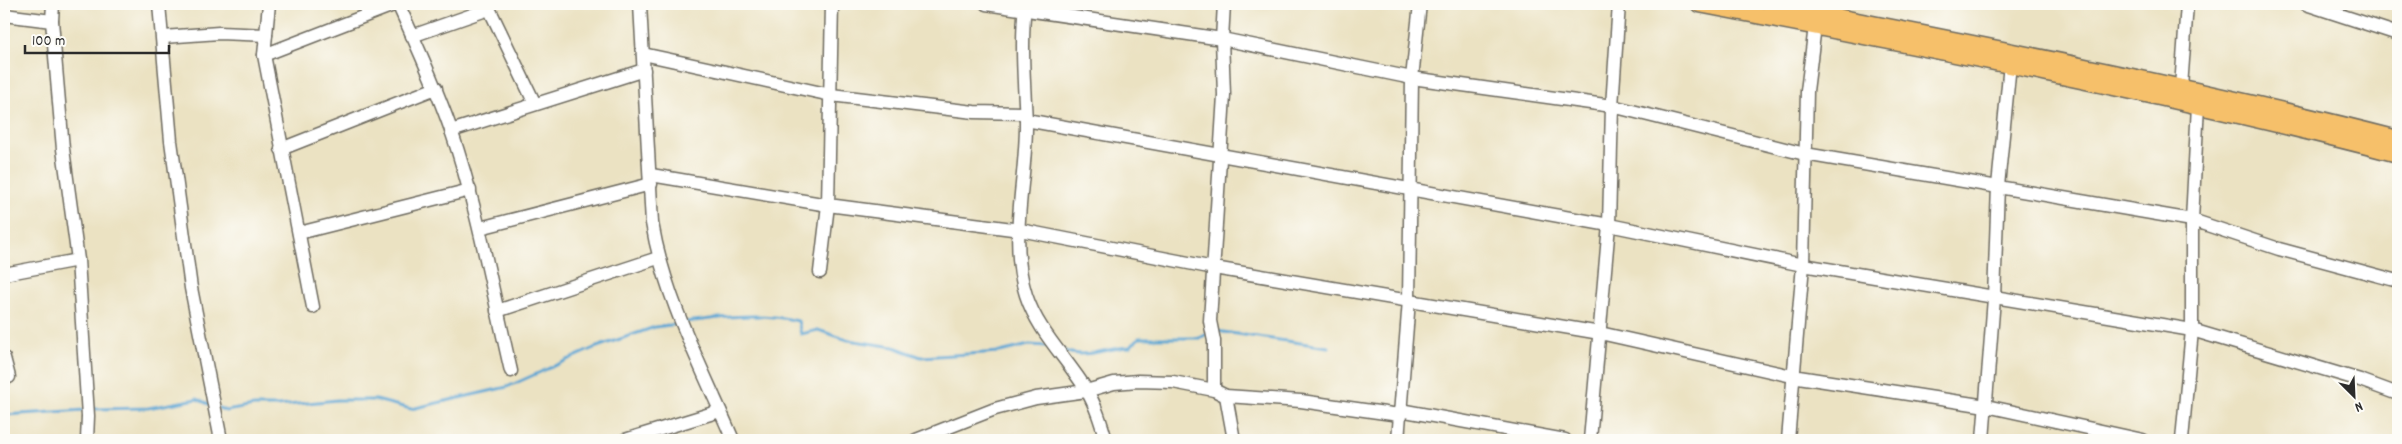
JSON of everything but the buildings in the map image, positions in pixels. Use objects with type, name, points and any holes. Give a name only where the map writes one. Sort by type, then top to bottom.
[{"type":"main road","points":[[1700,4],[2010,64],[2279,123],[2398,154]]},
{"type":"main road","points":[[1770,4],[1792,6],[2181,87],[2282,110],[2398,140]]},
{"type":"street","points":[[53,4],[52,20],[63,149],[78,260],[88,416],[87,440]]},
{"type":"street","points":[[159,4],[171,141],[191,288],[221,440]]},
{"type":"street","points":[[269,4],[264,55],[313,307]]},
{"type":"street","points":[[264,55],[397,4],[436,88],[470,190],[511,371]]},
{"type":"street","points":[[640,4],[652,223],[658,258],[683,327],[733,440]]},
{"type":"street","points":[[820,272],[828,205],[832,4]]},
{"type":"street","points":[[986,4],[1025,7],[1222,39],[1412,78],[1612,106],[1805,154],[2192,220],[2279,249],[2398,282]]},
{"type":"street","points":[[1214,390],[1214,341],[1210,321],[1224,95],[1222,39],[1224,4]]},
{"type":"street","points":[[1398,440],[1409,300],[1412,191],[1412,78],[1420,4]]},
{"type":"street","points":[[1590,440],[1609,225],[1612,106],[1619,4]]},
{"type":"street","points":[[2181,87],[2187,4]]},
{"type":"street","points":[[2306,4],[2398,34]]},
{"type":"street","points":[[412,36],[488,6],[535,104]]},
{"type":"street","points":[[1025,7],[1025,117],[1020,271],[1026,296],[1035,316],[1048,338],[1086,391],[1100,419],[1106,440]]},
{"type":"street","points":[[4,15],[52,20]]},
{"type":"street","points":[[1788,440],[1802,265],[1807,91],[1815,26]]},
{"type":"street","points":[[163,37],[219,34],[266,35]]},
{"type":"street","points":[[643,54],[831,95],[1025,117],[1412,191],[1609,225],[1802,265],[2192,330],[2360,380],[2398,394]]},
{"type":"street","points":[[1983,440],[1994,298],[1998,186],[2010,64]]},
{"type":"street","points":[[451,131],[644,70]]},
{"type":"street","points":[[282,149],[436,88]]},
{"type":"street","points":[[2182,440],[2192,330],[2192,220],[2198,105]]},
{"type":"street","points":[[480,228],[651,180],[1020,230],[1214,268],[1600,333],[1792,376],[1986,406],[2142,440]]},
{"type":"street","points":[[299,233],[470,190]]},
{"type":"street","points":[[497,312],[658,258]]},
{"type":"street","points":[[4,274],[78,260]]},
{"type":"street","points":[[4,358],[9,376]]},
{"type":"street","points":[[916,440],[995,409],[1036,398],[1086,391],[1114,383],[1138,381],[1173,382],[1214,390],[1226,396],[1300,401],[1399,413],[1565,440]]},
{"type":"street","points":[[1226,396],[1234,440]]},
{"type":"street","points":[[625,440],[720,411]]},
{"type":"waterway","points":[[686,322],[742,316],[784,318],[798,321],[801,334],[818,330],[848,340],[894,347],[921,357],[1000,352],[1029,345],[1048,346]]},
{"type":"waterway","points":[[219,408],[226,411],[254,406],[278,406],[337,400],[376,400],[411,409],[507,387],[594,348],[655,327],[678,324]]},
{"type":"waterway","points":[[1216,331],[1329,347]]},
{"type":"waterway","points":[[1064,351],[1088,354],[1130,347],[1139,338],[1200,338],[1208,333]]},
{"type":"waterway","points":[[92,409],[148,408],[197,399],[211,405]]},
{"type":"waterway","points":[[4,415],[85,410]]}]
